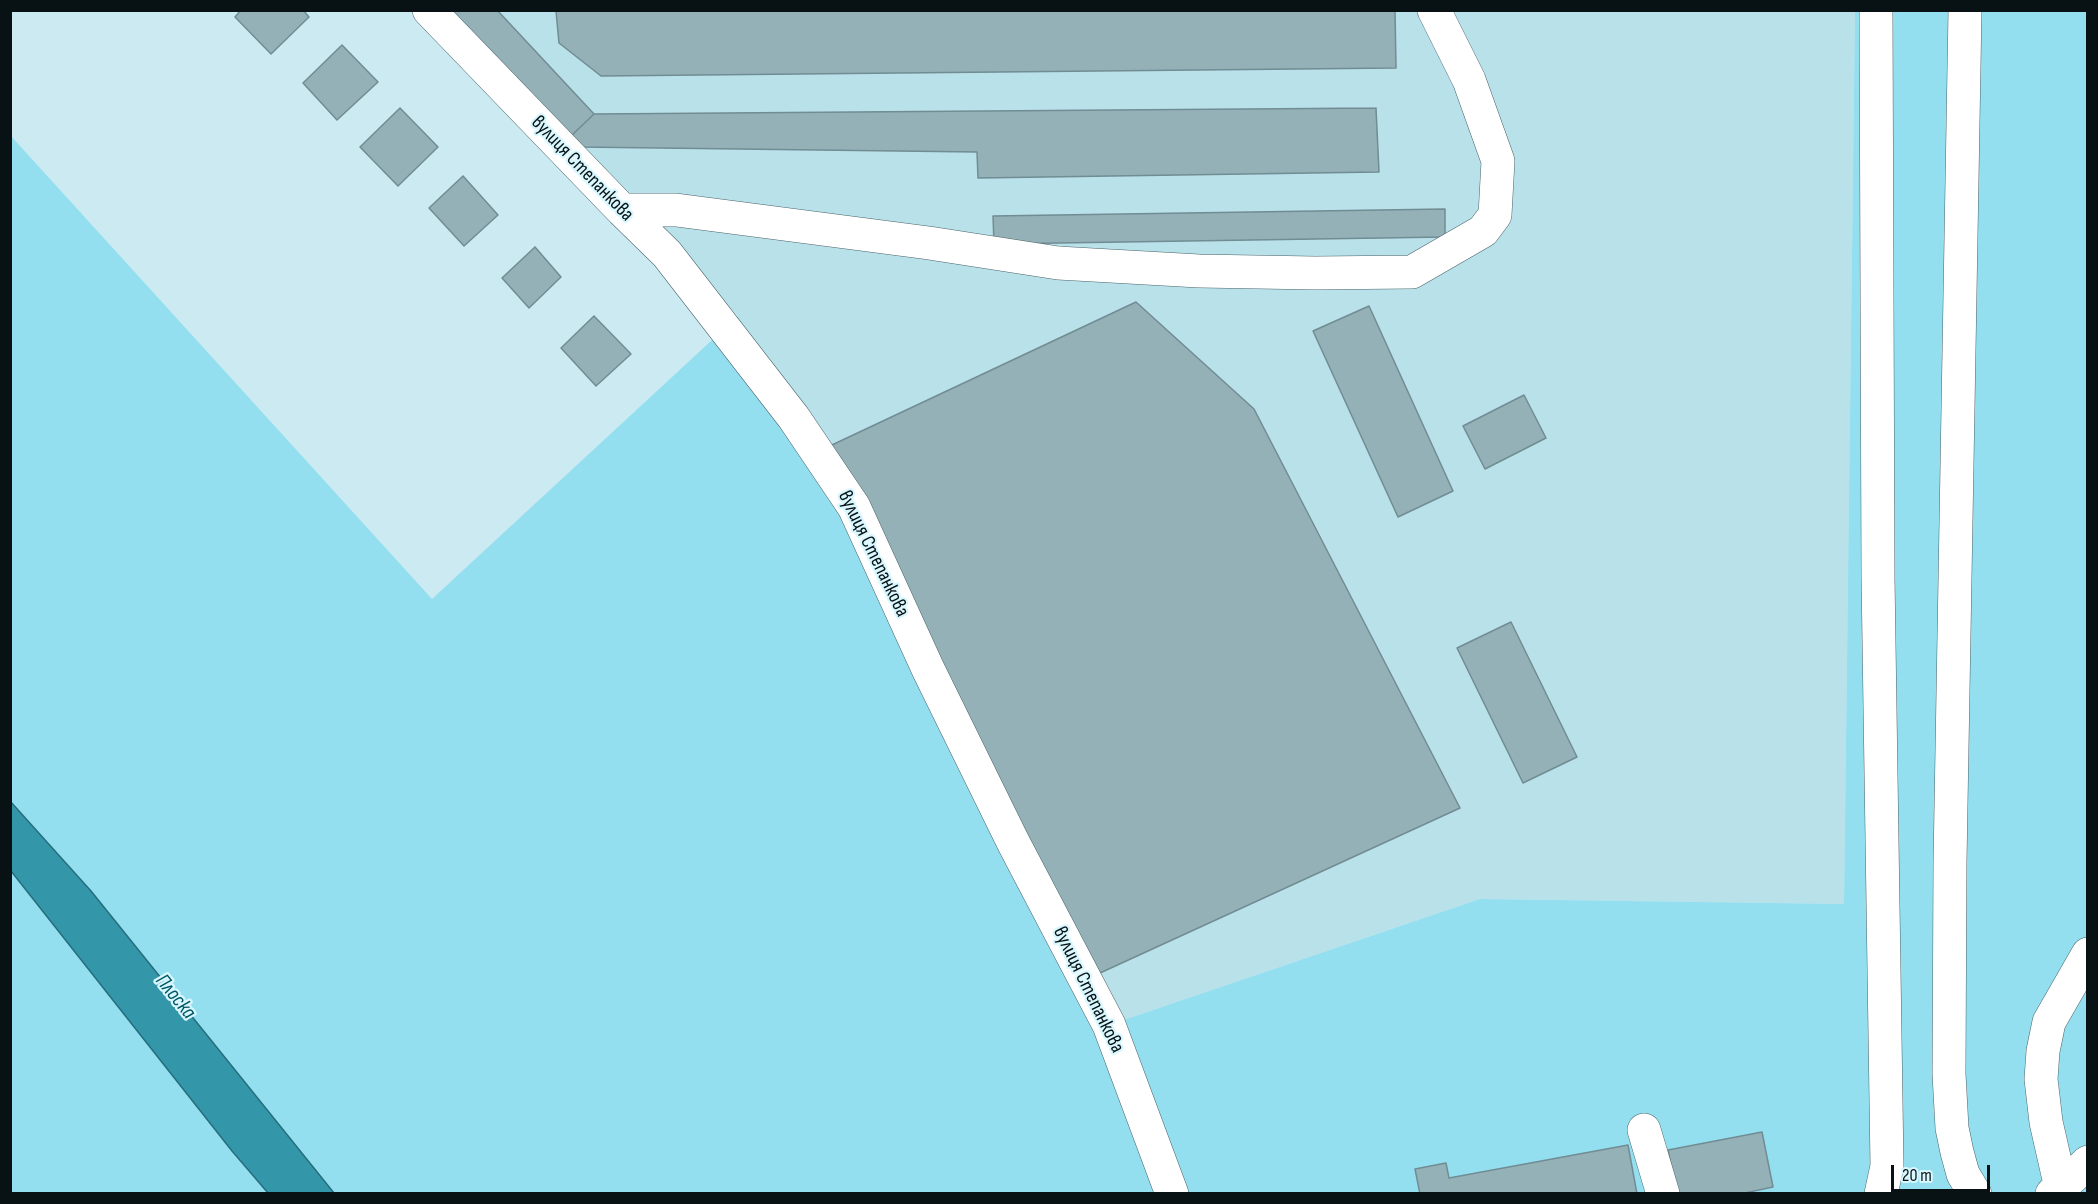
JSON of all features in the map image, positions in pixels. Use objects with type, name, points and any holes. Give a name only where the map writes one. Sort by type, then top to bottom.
[{"type":"street","name":"вулиця Степанкова","points":[[429,10],[667,254],[794,418],[854,507],[968,751],[1109,1026],[1172,1194]]},
{"type":"street","points":[[622,210],[687,211],[1058,263],[1280,273],[1412,272],[1483,231],[1495,214],[1498,161],[1469,80],[1434,10]]},
{"type":"street","points":[[1876,10],[1878,578],[1887,1166],[1881,1194]]},
{"type":"street","points":[[1965,10],[1949,1074],[1952,1128],[1957,1152],[1963,1174],[1975,1194]]},
{"type":"street","points":[[2057,1191],[2041,1079],[2043,1051],[2049,1022],[2088,954]]},
{"type":"street","points":[[1644,1130],[1663,1194]]},
{"type":"street","points":[[2057,1191],[2088,1162]]},
{"type":"shaded area","points":[[450,11],[1855,11],[1844,904],[1480,899],[1109,1025],[738,316]]},
{"type":"shaded area","points":[[1855,11],[2087,11],[2087,1193],[11,1193],[10,135],[432,599],[738,316],[1109,1025],[1480,899],[1844,904]]},
{"type":"water","name":"Плоска","points":[[10,801],[91,891],[334,1193],[268,1193],[232,1151],[11,871]]},
{"type":"building","points":[[241,10],[303,10],[309,17],[271,54],[235,17]]},
{"type":"building","points":[[450,10],[497,10],[594,114],[569,138]]},
{"type":"building","points":[[1395,10],[1396,68],[601,76],[559,43],[556,11]]},
{"type":"building","points":[[342,45],[378,82],[337,120],[303,83]]},
{"type":"building","points":[[400,108],[438,147],[398,186],[360,147]]},
{"type":"building","points":[[1376,108],[1379,172],[978,178],[977,152],[579,147],[569,138],[594,114]]},
{"type":"building","points":[[463,176],[498,215],[464,246],[429,208]]},
{"type":"building","points":[[1445,209],[1445,237],[994,244],[993,216]]},
{"type":"building","points":[[535,247],[561,277],[529,308],[502,278]]},
{"type":"building","points":[[1136,302],[1254,409],[1460,808],[1100,973],[817,452]]},
{"type":"building","points":[[1369,306],[1453,491],[1398,517],[1313,331]]},
{"type":"building","points":[[594,316],[631,354],[596,386],[561,348]]},
{"type":"building","points":[[1524,395],[1546,438],[1485,469],[1463,426]]},
{"type":"building","points":[[1511,622],[1577,757],[1523,783],[1457,648]]},
{"type":"building","points":[[1762,1132],[1773,1187],[1740,1194],[1677,1194],[1668,1150]]},
{"type":"building","points":[[1628,1145],[1637,1194],[1420,1194],[1415,1169],[1446,1163],[1449,1178]]}]
